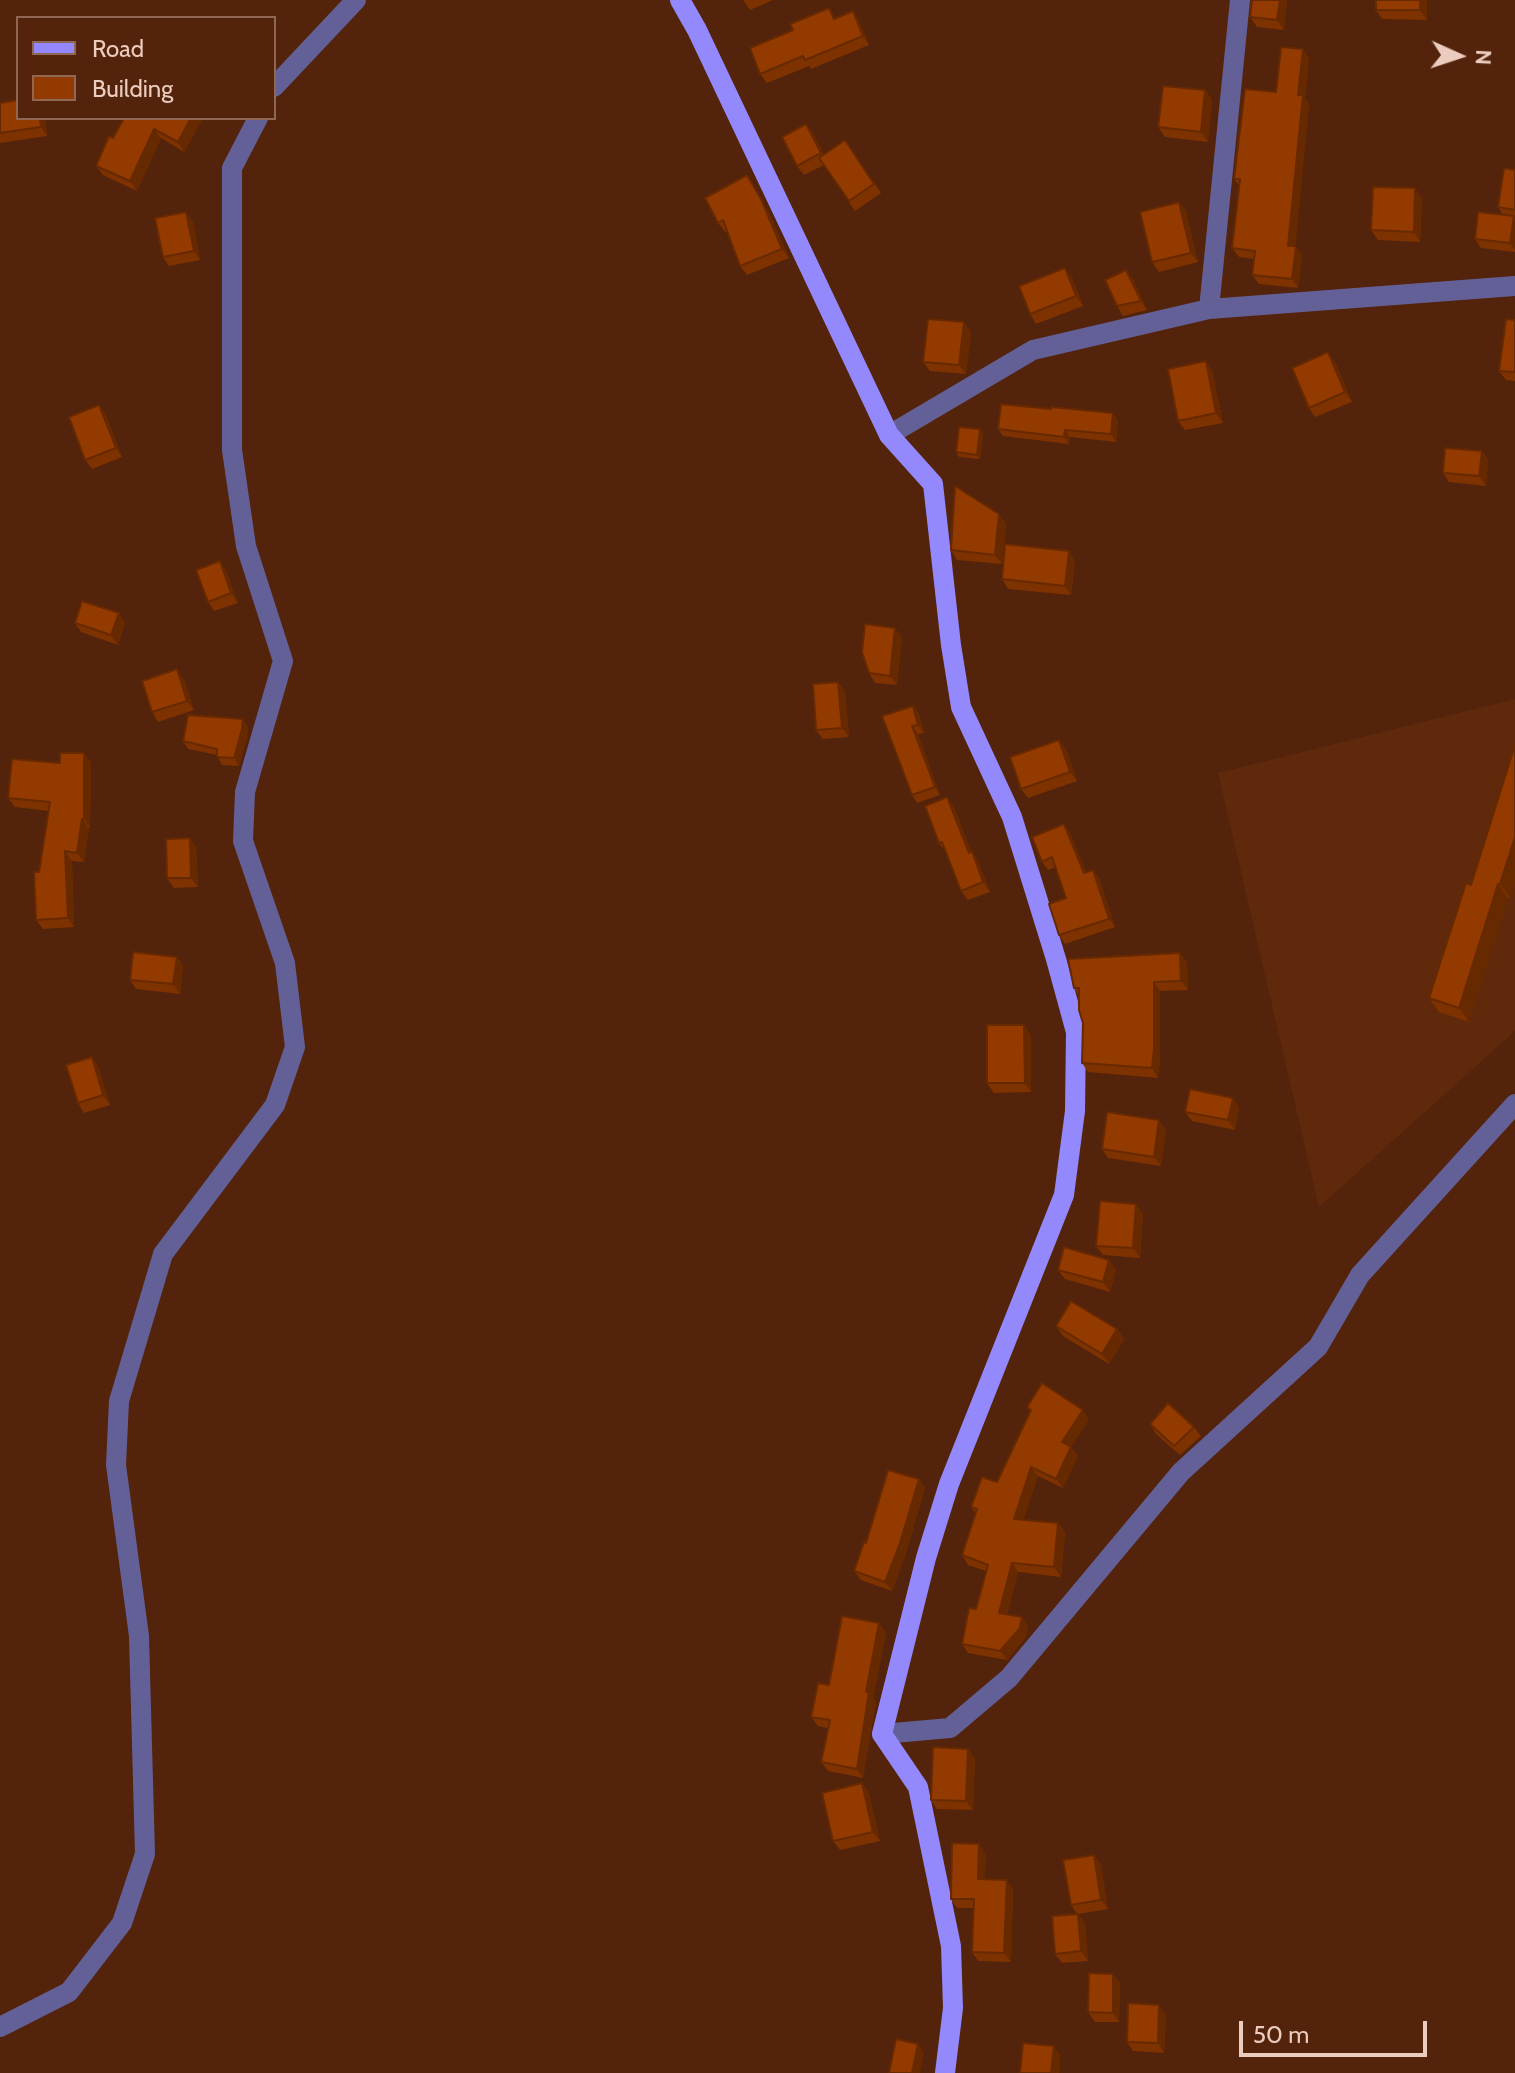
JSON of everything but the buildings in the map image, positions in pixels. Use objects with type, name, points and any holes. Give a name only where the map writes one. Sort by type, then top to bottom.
[{"type":"main road","points":[[680,0],[889,435],[933,484],[961,707],[1012,817],[1076,1032],[1075,1111],[1064,1195],[949,1484],[926,1558],[882,1734],[918,1787],[951,1946],[953,2008],[945,2073]]},
{"type":"street","points":[[276,85],[356,0]]},
{"type":"street","points":[[1209,309],[1240,0]]},
{"type":"street","points":[[0,2027],[69,1992],[122,1923],[145,1854],[139,1636],[116,1465],[119,1401],[163,1254],[275,1105],[295,1047],[285,963],[243,841],[245,792],[283,661],[246,546],[232,450],[232,168],[257,120]]},
{"type":"street","points":[[889,435],[1033,350],[1209,309],[1515,286]]},
{"type":"street","points":[[882,1734],[950,1728],[1009,1678],[1181,1472],[1318,1347],[1360,1275],[1515,1104]]},
{"type":"shaded area","points":[[1515,699],[1515,1031],[1319,1207],[1218,773]]}]
